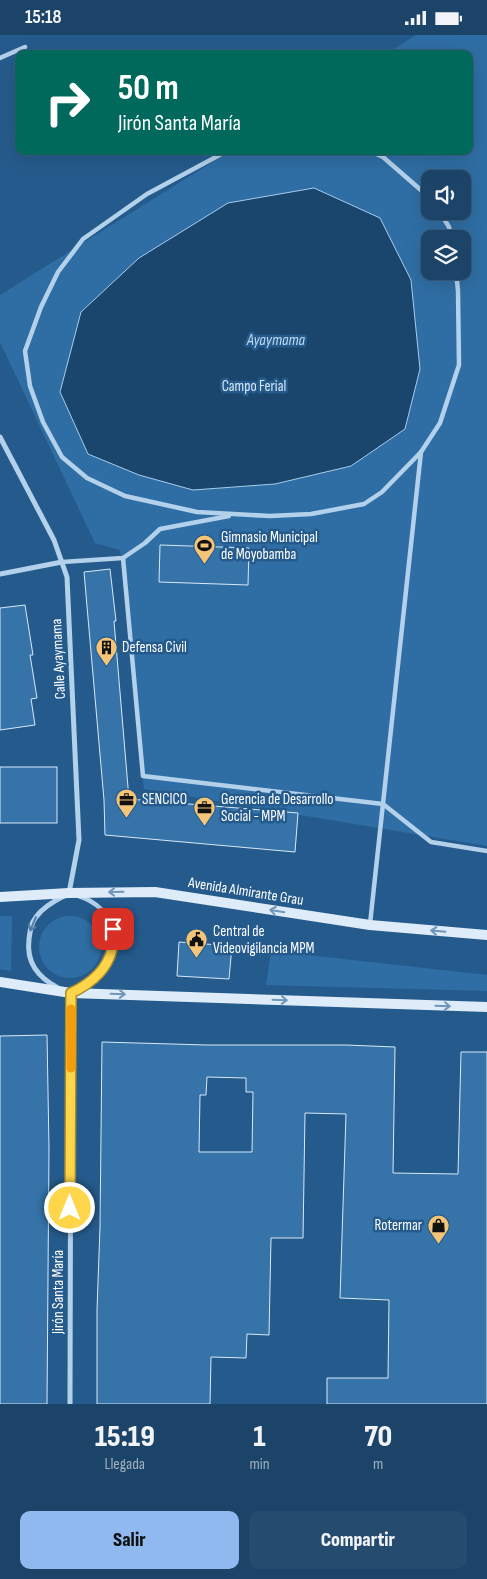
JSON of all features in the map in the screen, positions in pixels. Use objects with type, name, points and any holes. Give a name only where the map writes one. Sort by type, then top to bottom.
[{"type":"main road","name":"Avenida Almirante Grau","points":[[0,897],[69,893],[156,892],[370,925],[487,935]]},
{"type":"main road","points":[[0,982],[71,993],[487,1007]]},
{"type":"street","points":[[19,50],[26,47]]},
{"type":"street","points":[[0,58],[15,52]]},
{"type":"street","points":[[217,155],[147,194],[83,239],[58,272],[41,307],[25,351],[30,386],[43,421],[62,457],[87,478],[125,496],[197,512],[270,516],[311,514],[364,504],[382,492],[421,452],[440,423],[459,365],[457,280]]},
{"type":"street","points":[[379,155],[421,190]]},
{"type":"street","name":"Calle Ayaymama","points":[[0,437],[54,540],[67,577],[79,840],[69,893]]},
{"type":"street","points":[[370,925],[421,452]]},
{"type":"street","points":[[0,574],[62,562],[123,558],[145,543],[160,529],[235,515]]},
{"type":"street","points":[[123,558],[143,776],[383,804],[431,842],[487,851]]},
{"type":"street","points":[[69,893],[97,905],[109,917],[113,929],[112,949],[106,964],[99,974],[86,985],[71,993],[49,983],[32,964],[28,954],[30,932],[36,916],[52,902],[69,893]]},
{"type":"street","name":"Jirón Santa María","points":[[70,1404],[71,993]]},
{"type":"green space","name":"Campo Ferial","points":[[416,35],[487,35],[487,846],[144,789],[120,550],[95,543],[0,342],[0,295],[224,155],[473,155],[473,50],[392,50]]},
{"type":"green space","points":[[0,916],[12,916],[11,971],[0,969]]},
{"type":"green space","points":[[70,916],[82,918],[92,925],[99,935],[101,947],[99,959],[92,969],[82,976],[70,978],[58,976],[48,969],[41,959],[39,947],[41,935],[48,925],[58,918]]},
{"type":"green space","points":[[271,951],[487,975],[487,991],[266,985]]},
{"type":"water","name":"Ayaymama","points":[[314,188],[380,218],[411,280],[420,369],[405,429],[351,466],[275,484],[193,490],[139,475],[88,454],[60,392],[81,312],[139,258],[228,203]]},
{"type":"building","points":[[160,545],[249,548],[248,585],[159,582]]},
{"type":"building","points":[[110,569],[116,621],[114,621],[129,799],[298,813],[295,852],[105,835],[104,800],[84,572]]},
{"type":"building","points":[[25,605],[33,655],[30,655],[37,698],[31,699],[35,725],[0,730],[0,608]]},
{"type":"building","points":[[0,767],[57,767],[57,823],[0,823]]},
{"type":"building","points":[[179,942],[232,946],[229,979],[177,976]]},
{"type":"building","points":[[47,1035],[49,1148],[47,1404],[0,1404],[0,1036]]},
{"type":"building","points":[[102,1042],[395,1047],[393,1173],[458,1174],[461,1052],[487,1052],[487,1404],[327,1404],[327,1378],[388,1378],[389,1300],[340,1298],[346,1114],[305,1113],[303,1238],[271,1238],[269,1335],[247,1334],[246,1358],[211,1357],[210,1404],[97,1404],[97,1310]],"holes":[[[207,1077],[246,1078],[246,1092],[253,1092],[252,1152],[199,1152],[200,1095],[206,1095]]]},
{"type":"slow traffic","points":[[71,1009],[71,1068]]},
{"type":"place","name":"Gimnasio Municipal de Moyobamba","points":[[205,565]]},
{"type":"place","name":"Defensa Civil","points":[[106,666]]},
{"type":"place","name":"SENCICO","points":[[126,818]]},
{"type":"place","name":"Gerencia de Desarrollo Social - MPM","points":[[205,827]]},
{"type":"place","name":"Central de Videovigilancia MPM","points":[[197,959]]},
{"type":"place","name":"Rotermar","points":[[438,1244]]},
{"type":"route","points":[[70,1208],[71,993],[86,985],[99,974],[106,964],[112,949],[113,929]]}]
